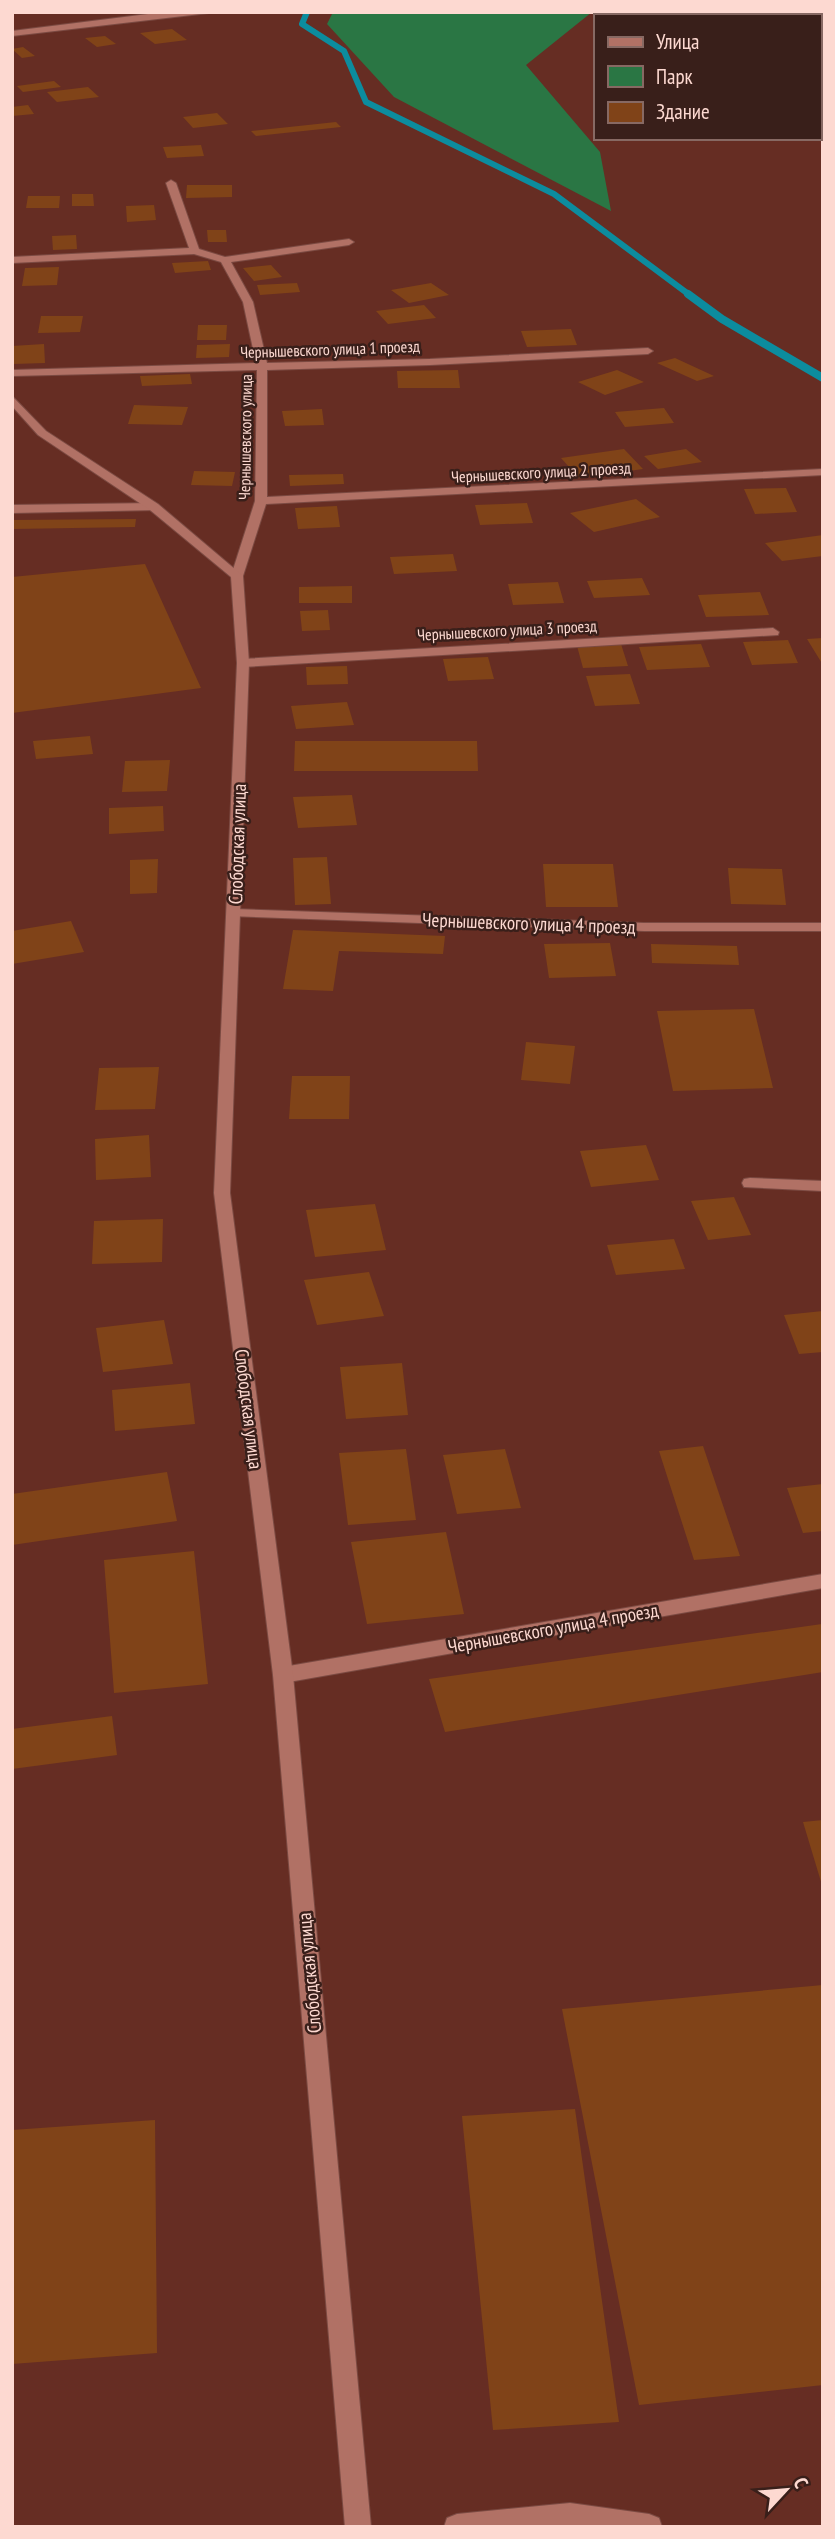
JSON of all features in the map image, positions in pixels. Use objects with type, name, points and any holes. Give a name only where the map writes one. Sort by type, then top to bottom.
[{"type":"street","points":[[12,34],[156,15],[205,13]]},
{"type":"street","points":[[171,183],[195,251]]},
{"type":"street","points":[[12,260],[195,251],[225,260],[349,242]]},
{"type":"street","name":"Чернышевского улица","points":[[225,260],[248,302],[262,367],[261,501],[237,576]]},
{"type":"street","name":"Чернышевского улица 1 проезд","points":[[12,373],[262,367],[648,351]]},
{"type":"street","points":[[12,399],[42,433],[154,507],[237,576]]},
{"type":"street","name":"Чернышевского улица 2 проезд","points":[[261,501],[823,472]]},
{"type":"street","points":[[12,509],[154,507]]},
{"type":"street","name":"Слободская улица","points":[[237,576],[243,663],[222,1193],[283,1675],[358,2527]]},
{"type":"street","name":"Чернышевского улица 3 проезд","points":[[243,663],[773,632]]},
{"type":"street","name":"Чернышевского улица 4 проезд","points":[[234,913],[644,927],[823,927]]},
{"type":"street","points":[[750,1183],[823,1186]]},
{"type":"street","name":"Чернышевского улица 4 проезд","points":[[283,1675],[823,1581]]},
{"type":"street","points":[[457,2527],[570,2516],[649,2527]]},
{"type":"green space","points":[[333,12],[592,12],[526,65],[600,152],[611,211],[394,97],[327,24]]},
{"type":"building","points":[[172,29],[187,40],[155,44],[140,33]]},
{"type":"building","points":[[105,36],[116,44],[97,47],[85,38]]},
{"type":"building","points":[[23,47],[35,56],[22,58],[12,49]]},
{"type":"building","points":[[54,81],[61,87],[23,92],[17,86]]},
{"type":"building","points":[[88,87],[99,97],[57,102],[47,92]]},
{"type":"building","points":[[28,105],[34,114],[12,116],[12,107]]},
{"type":"building","points":[[217,113],[228,124],[193,128],[183,117]]},
{"type":"building","points":[[336,122],[341,127],[256,136],[251,131]]},
{"type":"building","points":[[201,145],[204,156],[167,158],[163,147]]},
{"type":"building","points":[[187,185],[232,185],[232,197],[186,198]]},
{"type":"building","points":[[72,194],[93,194],[94,206],[72,206]]},
{"type":"building","points":[[28,196],[60,196],[59,208],[26,208]]},
{"type":"building","points":[[154,205],[156,220],[127,222],[126,206]]},
{"type":"building","points":[[207,230],[226,230],[227,242],[208,242]]},
{"type":"building","points":[[76,235],[77,249],[53,250],[52,236]]},
{"type":"building","points":[[208,261],[211,270],[175,273],[172,263]]},
{"type":"building","points":[[271,265],[282,277],[254,281],[243,268]]},
{"type":"building","points":[[59,267],[57,285],[22,286],[25,268]]},
{"type":"building","points":[[297,283],[300,292],[260,295],[257,285]]},
{"type":"building","points":[[431,283],[449,295],[409,303],[391,290]]},
{"type":"building","points":[[424,305],[436,318],[388,324],[376,311]]},
{"type":"building","points":[[41,316],[83,316],[80,332],[38,333]]},
{"type":"building","points":[[198,325],[227,325],[226,340],[197,340]]},
{"type":"building","points":[[571,329],[577,345],[527,347],[521,331]]},
{"type":"building","points":[[44,344],[45,363],[13,364],[12,346]]},
{"type":"building","points":[[230,344],[229,357],[196,358],[197,345]]},
{"type":"building","points":[[675,358],[714,376],[697,381],[657,363]]},
{"type":"building","points":[[458,370],[460,388],[398,388],[397,371]]},
{"type":"building","points":[[617,370],[644,382],[605,395],[578,382]]},
{"type":"building","points":[[190,374],[192,384],[142,386],[140,376]]},
{"type":"building","points":[[134,405],[188,407],[182,425],[128,424]]},
{"type":"building","points":[[664,408],[674,423],[625,427],[615,412]]},
{"type":"building","points":[[322,409],[324,425],[285,426],[282,411]]},
{"type":"building","points":[[624,449],[643,469],[579,478],[561,458]]},
{"type":"building","points":[[686,449],[702,462],[658,469],[644,456]]},
{"type":"building","points":[[194,471],[235,472],[232,486],[191,485]]},
{"type":"building","points":[[343,474],[344,484],[290,486],[289,475]]},
{"type":"building","points":[[786,488],[797,512],[755,514],[744,489]]},
{"type":"building","points":[[636,499],[660,517],[594,532],[570,513]]},
{"type":"building","points":[[527,503],[533,523],[480,525],[475,505]]},
{"type":"building","points":[[337,506],[340,527],[298,529],[295,508]]},
{"type":"building","points":[[136,519],[135,527],[12,529],[12,520]]},
{"type":"building","points":[[823,535],[823,556],[782,561],[765,543]]},
{"type":"building","points":[[453,554],[457,571],[394,574],[390,557]]},
{"type":"building","points":[[145,564],[201,688],[12,713],[12,577]]},
{"type":"building","points":[[642,578],[650,595],[594,598],[587,581]]},
{"type":"building","points":[[558,582],[564,603],[513,605],[508,584]]},
{"type":"building","points":[[352,586],[352,603],[299,603],[299,587]]},
{"type":"building","points":[[760,592],[769,615],[706,617],[698,595]]},
{"type":"building","points":[[328,610],[330,630],[302,631],[300,611]]},
{"type":"building","points":[[823,638],[823,665],[807,639]]},
{"type":"building","points":[[788,640],[798,663],[752,665],[743,642]]},
{"type":"building","points":[[621,644],[628,666],[583,668],[577,646]]},
{"type":"building","points":[[701,644],[710,667],[647,670],[639,647]]},
{"type":"building","points":[[488,657],[494,679],[448,681],[443,659]]},
{"type":"building","points":[[347,666],[348,684],[307,685],[306,667]]},
{"type":"building","points":[[630,674],[640,704],[595,706],[586,676]]},
{"type":"building","points":[[347,702],[354,725],[296,729],[291,706]]},
{"type":"building","points":[[90,736],[93,754],[36,759],[33,741]]},
{"type":"building","points":[[295,741],[477,741],[478,771],[294,771]]},
{"type":"building","points":[[170,760],[167,791],[122,792],[125,761]]},
{"type":"building","points":[[352,795],[357,825],[298,828],[293,797]]},
{"type":"building","points":[[163,806],[164,831],[109,834],[109,808]]},
{"type":"building","points":[[327,857],[331,904],[295,905],[293,858]]},
{"type":"building","points":[[158,859],[157,893],[130,894],[130,860]]},
{"type":"building","points":[[543,864],[613,864],[618,907],[546,907]]},
{"type":"building","points":[[728,868],[782,869],[786,905],[731,904]]},
{"type":"building","points":[[71,921],[84,952],[12,964],[12,931]]},
{"type":"building","points":[[293,930],[445,936],[443,954],[339,951],[333,991],[283,989]]},
{"type":"building","points":[[610,943],[616,976],[549,978],[544,944]]},
{"type":"building","points":[[651,944],[737,946],[739,965],[652,963]]},
{"type":"building","points":[[754,1009],[773,1088],[673,1091],[657,1011]]},
{"type":"building","points":[[526,1042],[575,1046],[570,1084],[521,1080]]},
{"type":"building","points":[[159,1067],[155,1109],[95,1110],[99,1068]]},
{"type":"building","points":[[292,1076],[350,1076],[349,1119],[289,1119]]},
{"type":"building","points":[[149,1135],[151,1177],[96,1180],[95,1139]]},
{"type":"building","points":[[646,1145],[659,1180],[591,1187],[580,1151]]},
{"type":"building","points":[[734,1197],[751,1235],[708,1240],[691,1201]]},
{"type":"building","points":[[375,1204],[386,1250],[315,1257],[306,1210]]},
{"type":"building","points":[[163,1219],[162,1262],[92,1264],[94,1221]]},
{"type":"building","points":[[674,1239],[685,1269],[616,1275],[607,1245]]},
{"type":"building","points":[[369,1272],[384,1316],[317,1325],[304,1280]]},
{"type":"building","points":[[823,1311],[823,1352],[799,1354],[784,1315]]},
{"type":"building","points":[[164,1320],[173,1364],[103,1372],[96,1328]]},
{"type":"building","points":[[402,1363],[408,1415],[346,1419],[340,1367]]},
{"type":"building","points":[[190,1383],[195,1424],[115,1431],[112,1390]]},
{"type":"building","points":[[703,1446],[740,1556],[694,1560],[659,1451]]},
{"type":"building","points":[[406,1449],[416,1520],[348,1525],[339,1453]]},
{"type":"building","points":[[505,1449],[521,1508],[457,1514],[443,1455]]},
{"type":"building","points":[[167,1472],[177,1521],[12,1545],[12,1494]]},
{"type":"building","points":[[823,1484],[823,1531],[803,1533],[787,1488]]},
{"type":"building","points":[[446,1532],[464,1614],[367,1624],[351,1542]]},
{"type":"building","points":[[194,1551],[208,1684],[114,1693],[104,1560]]},
{"type":"building","points":[[822,1624],[823,1672],[445,1732],[429,1679]]},
{"type":"building","points":[[112,1716],[117,1755],[12,1769],[12,1729]]},
{"type":"building","points":[[823,1820],[823,1885],[822,1885],[803,1822]]},
{"type":"building","points":[[823,1985],[823,2385],[639,2405],[562,2009]]},
{"type":"building","points":[[575,2109],[619,2422],[493,2430],[462,2116]]},
{"type":"building","points":[[155,2120],[157,2353],[12,2364],[12,2130]]},
{"type":"waterway","points":[[307,12],[302,24],[344,51],[366,102],[554,194],[691,296]]},
{"type":"waterway","points":[[688,294],[722,319],[823,378]]}]
